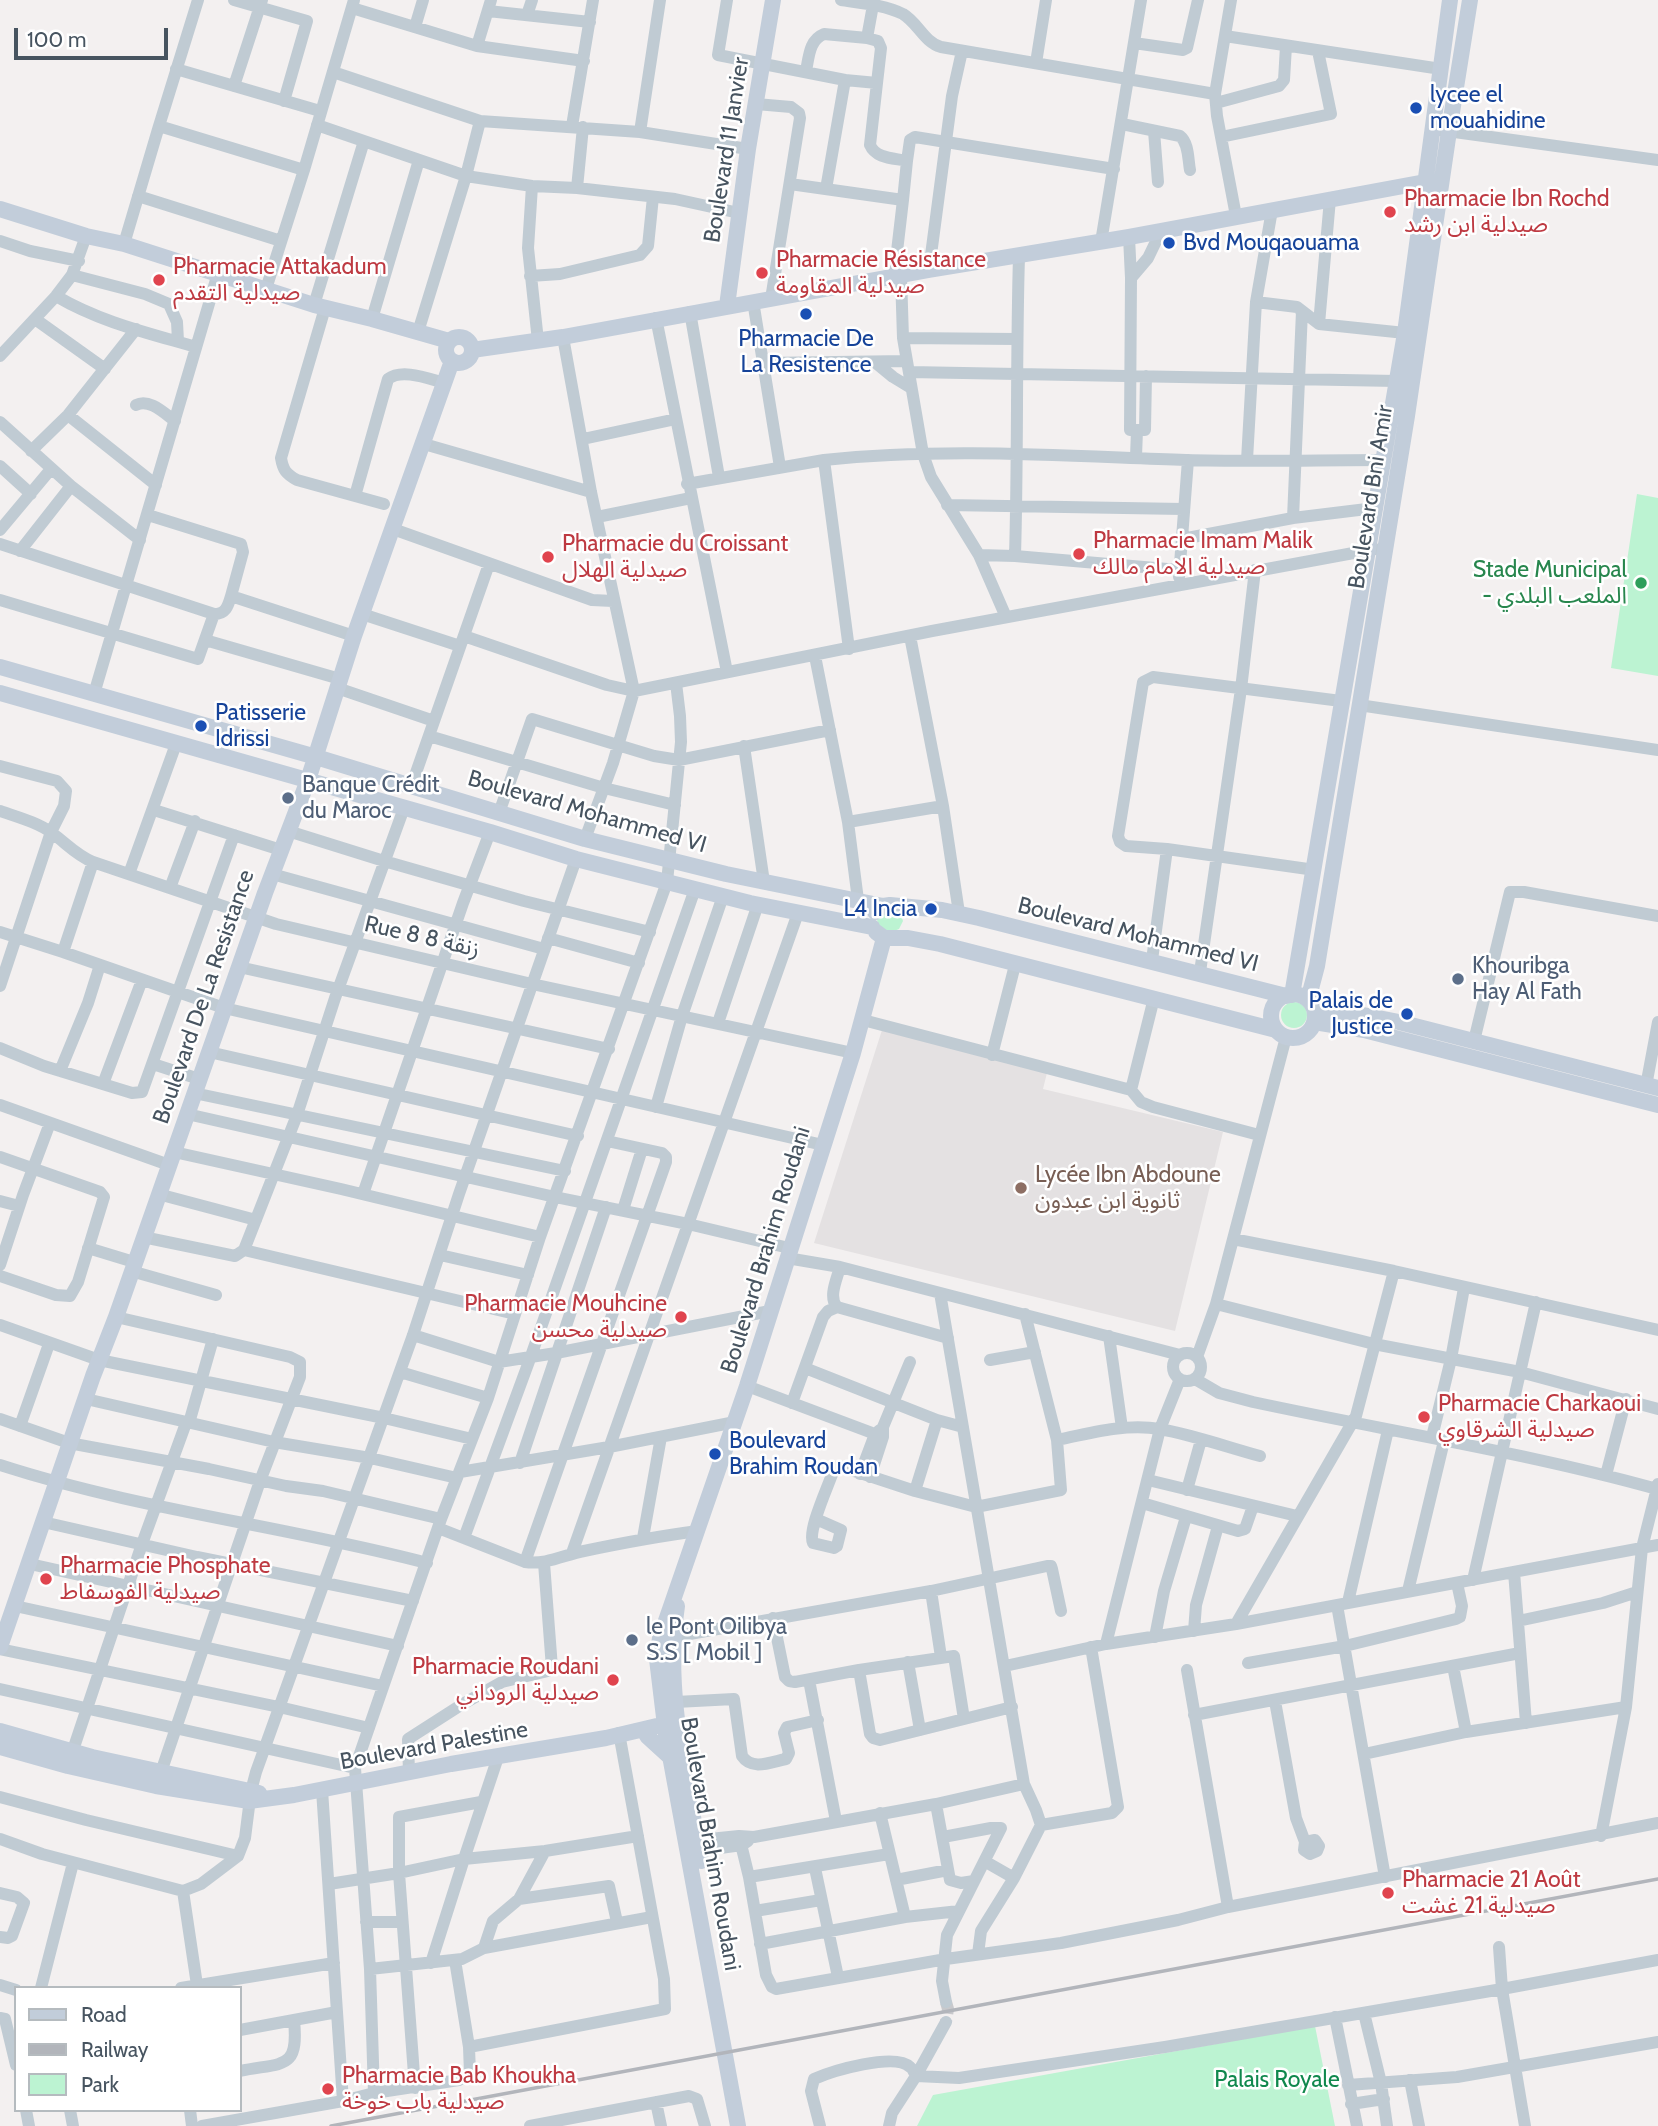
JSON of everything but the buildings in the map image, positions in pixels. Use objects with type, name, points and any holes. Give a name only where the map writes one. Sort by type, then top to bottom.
[{"type":"main road","name":"Boulevard 11 Janvier","points":[[727,306],[748,149],[773,0]]},
{"type":"main road","name":"Boulevard Bni Amir","points":[[1310,1003],[1386,549],[1442,183],[1441,69],[1450,0]]},
{"type":"main road","name":"Boulevard Bni Amir","points":[[1289,995],[1315,870],[1341,701],[1384,460],[1405,333],[1425,182],[1470,0]]},
{"type":"main road","points":[[472,350],[563,337],[656,318],[1101,242],[1425,182],[1442,183]]},
{"type":"main road","points":[[0,209],[86,236],[124,244],[320,306],[449,341],[461,337],[469,342],[472,350]]},
{"type":"main road","points":[[449,341],[446,352],[452,361],[465,362],[472,350]]},
{"type":"main road","name":"Boulevard De La Resistance","points":[[0,1648],[69,1443],[117,1317],[196,1086],[308,780],[354,636],[452,361]]},
{"type":"main road","name":"Boulevard Mohammed VI","points":[[0,667],[316,757],[585,839],[858,900],[958,913],[1289,995]]},
{"type":"main road","name":"Boulevard Mohammed VI","points":[[0,693],[490,832],[576,859],[695,890],[884,934],[940,944],[1281,1033]]},
{"type":"main road","points":[[890,906],[905,919],[904,930],[884,934],[875,912],[890,906]]},
{"type":"main road","name":"Boulevard Brahim Roudani","points":[[738,2126],[668,1699],[657,1659],[666,1638],[683,1573],[747,1386],[853,1053],[884,934]]},
{"type":"main road","points":[[1310,1003],[1314,1022],[1310,1030],[1295,1038],[1281,1033],[1272,1013],[1276,1002],[1289,995],[1310,1003],[1399,1022],[1652,1087]]},
{"type":"main road","points":[[1314,1022],[1364,1030],[1658,1105]]},
{"type":"main road","points":[[668,1699],[645,1732],[670,1757]]},
{"type":"main road","name":"Boulevard Brahim Roudani","points":[[672,1728],[670,1757],[693,1846],[748,2126]]},
{"type":"main road","name":"Boulevard Palestine","points":[[0,1746],[158,1779],[250,1796],[271,1797],[322,1790],[356,1775],[409,1773],[672,1728]]},
{"type":"main road","name":"Boulevard Palestine","points":[[0,1731],[70,1759]]},
{"type":"street","points":[[124,244],[198,0]]},
{"type":"street","points":[[234,0],[260,4],[307,21],[284,101]]},
{"type":"street","points":[[415,27],[423,0]]},
{"type":"street","points":[[527,15],[532,0]]},
{"type":"street","points":[[577,188],[578,127],[593,0]]},
{"type":"street","points":[[640,132],[660,0]]},
{"type":"street","points":[[727,0],[718,55],[845,80],[877,83]]},
{"type":"street","points":[[841,0],[901,13],[934,45],[1129,78],[1216,99],[1279,86],[1284,80],[1286,46]]},
{"type":"street","points":[[1036,63],[1046,0]]},
{"type":"street","points":[[1101,242],[1141,0]]},
{"type":"street","points":[[1134,43],[1183,50],[1188,48],[1198,0]]},
{"type":"street","points":[[1231,0],[1216,99],[1220,137],[1236,216]]},
{"type":"street","points":[[234,86],[260,4]]},
{"type":"street","points":[[266,289],[353,4],[477,46],[584,61]]},
{"type":"street","points":[[867,38],[873,5]]},
{"type":"street","points":[[477,46],[490,6],[527,15],[590,22]]},
{"type":"street","points":[[806,71],[812,44],[818,36],[824,34],[873,38],[881,48],[870,145],[879,155],[907,161]]},
{"type":"street","points":[[1225,36],[1441,69]]},
{"type":"street","points":[[929,270],[945,142],[962,51]]},
{"type":"street","points":[[1220,137],[1331,114],[1318,51]]},
{"type":"street","points":[[176,69],[320,111]]},
{"type":"street","points":[[333,72],[480,121],[640,132],[748,149]]},
{"type":"street","points":[[826,189],[845,80]]},
{"type":"street","points":[[756,104],[791,107],[799,113],[771,299]]},
{"type":"street","points":[[418,332],[480,121]]},
{"type":"street","points":[[1122,124],[1184,139],[1189,170]]},
{"type":"street","points":[[317,125],[466,176],[533,186],[676,199],[740,213]]},
{"type":"street","points":[[159,126],[304,170]]},
{"type":"street","points":[[1440,130],[1658,160]]},
{"type":"street","points":[[1154,131],[1158,182]]},
{"type":"street","points":[[1006,617],[979,555],[931,477],[923,454],[903,338],[897,277],[907,161],[912,138],[1114,169]]},
{"type":"street","points":[[364,141],[281,458],[287,474],[297,480],[384,504]]},
{"type":"street","points":[[372,319],[419,160]]},
{"type":"street","points":[[790,184],[903,200]]},
{"type":"street","points":[[533,186],[528,248],[538,341]]},
{"type":"street","points":[[138,196],[281,241]]},
{"type":"street","points":[[530,276],[559,274],[640,255],[648,246],[653,197]]},
{"type":"street","points":[[1319,324],[1330,200]]},
{"type":"street","points":[[1247,460],[1256,302],[1272,210]]},
{"type":"street","points":[[1131,278],[1148,258],[1161,231]]},
{"type":"street","points":[[0,356],[72,275],[86,236]]},
{"type":"street","points":[[1129,237],[1130,430],[1145,430],[1146,376]]},
{"type":"street","points":[[0,242],[79,261]]},
{"type":"street","points":[[1015,556],[1019,256]]},
{"type":"street","points":[[94,694],[218,274]]},
{"type":"street","points":[[72,275],[145,294],[169,304],[177,322],[178,341]]},
{"type":"street","points":[[56,296],[77,309],[106,321],[196,347]]},
{"type":"street","points":[[753,302],[780,467]]},
{"type":"street","points":[[1256,302],[1289,305],[1319,324],[1405,333]]},
{"type":"street","points":[[1293,518],[1302,311]]},
{"type":"street","points":[[690,312],[719,477]]},
{"type":"street","points":[[656,318],[687,484],[727,672]]},
{"type":"street","points":[[35,319],[105,369]]},
{"type":"street","points":[[31,451],[68,415],[136,330]]},
{"type":"street","points":[[563,337],[612,601],[634,691],[585,839]]},
{"type":"street","points":[[903,338],[1016,339]]},
{"type":"street","points":[[763,363],[876,363],[1016,373],[1397,381]]},
{"type":"street","points":[[876,363],[911,388]]},
{"type":"street","points":[[355,496],[388,379],[396,374],[404,374],[445,383]]},
{"type":"street","points":[[136,405],[141,402],[148,403],[175,421]]},
{"type":"street","points":[[68,415],[156,485]]},
{"type":"street","points":[[583,439],[676,419]]},
{"type":"street","points":[[0,422],[71,486],[140,540]]},
{"type":"street","points":[[1136,457],[1137,430]]},
{"type":"street","points":[[424,444],[591,492]]},
{"type":"street","points":[[687,484],[824,460],[875,455],[1018,454],[1188,460],[1384,460]]},
{"type":"street","points":[[824,460],[849,649]]},
{"type":"street","points":[[1179,585],[1188,460]]},
{"type":"street","points":[[0,466],[31,494]]},
{"type":"street","points":[[0,530],[51,469]]},
{"type":"street","points":[[20,551],[71,486]]},
{"type":"street","points":[[597,517],[691,498]]},
{"type":"street","points":[[947,505],[1183,509]]},
{"type":"street","points":[[1182,539],[1293,518],[1375,508]]},
{"type":"street","points":[[0,544],[214,614],[226,610],[241,559],[241,544],[148,515]]},
{"type":"street","points":[[393,529],[592,600],[612,601]]},
{"type":"street","points":[[362,614],[634,691],[1006,617],[1368,549],[1386,549]]},
{"type":"street","points":[[979,555],[1179,570]]},
{"type":"street","points":[[411,787],[489,564]]},
{"type":"street","points":[[1200,972],[1241,689],[1255,570]]},
{"type":"street","points":[[230,596],[354,636]]},
{"type":"street","points":[[0,600],[198,659],[214,614]]},
{"type":"street","points":[[910,636],[943,806],[958,913]]},
{"type":"street","points":[[205,640],[338,683],[434,721]]},
{"type":"street","points":[[815,656],[848,822],[858,900]]},
{"type":"street","points":[[1315,870],[1167,849],[1126,846],[1120,842],[1118,836],[1143,682],[1153,677],[1341,701]]},
{"type":"street","points":[[374,2093],[370,1969],[356,1775],[383,1686],[440,1523],[488,1398],[540,1237],[667,882],[681,729],[676,683]]},
{"type":"street","points":[[1359,705],[1658,750]]},
{"type":"street","points":[[499,813],[532,719],[679,761],[830,730]]},
{"type":"street","points":[[429,736],[604,788],[675,805]]},
{"type":"street","points":[[129,874],[176,744]]},
{"type":"street","points":[[744,746],[764,881]]},
{"type":"street","points":[[0,766],[62,784],[66,791],[61,814],[51,832],[0,983]]},
{"type":"street","points":[[848,822],[943,806]]},
{"type":"street","points":[[143,1237],[235,1256],[244,1250],[297,1115],[383,861],[404,808]]},
{"type":"street","points":[[154,810],[281,850]]},
{"type":"street","name":"Rue 8 8 زنقة","points":[[0,812],[37,824],[74,852],[93,862],[256,918],[444,964],[853,1053]]},
{"type":"street","points":[[170,888],[195,821]]},
{"type":"street","points":[[288,831],[558,911],[650,932]]},
{"type":"street","points":[[363,1194],[490,832]]},
{"type":"street","points":[[0,1048],[60,1071],[132,1093],[139,1093],[144,1089],[234,835]]},
{"type":"street","points":[[1152,960],[1167,849]]},
{"type":"street","points":[[0,1839],[74,1863],[183,1891],[201,1884],[230,1858],[244,1838],[250,1796],[279,1707],[414,1335],[465,1177],[576,859]]},
{"type":"street","points":[[63,952],[93,862]]},
{"type":"street","points":[[272,874],[456,925],[639,963]]},
{"type":"street","points":[[464,1538],[695,890]]},
{"type":"street","points":[[1474,1041],[1510,892],[1524,892],[1658,916]]},
{"type":"street","points":[[656,1107],[682,1016],[723,896]]},
{"type":"street","points":[[718,1023],[758,904]]},
{"type":"street","points":[[572,1553],[798,913]]},
{"type":"street","points":[[0,932],[224,1008],[823,1145]]},
{"type":"street","points":[[60,1071],[88,1003],[100,965]]},
{"type":"street","points":[[992,1055],[1015,965]]},
{"type":"street","points":[[239,967],[608,1049]]},
{"type":"street","points":[[103,1084],[142,980]]},
{"type":"street","points":[[1130,1090],[1154,998]]},
{"type":"street","points":[[863,1020],[1130,1090],[1141,1102],[1153,1107],[1259,1135]]},
{"type":"street","points":[[1652,1087],[1658,1022]]},
{"type":"street","points":[[1180,1355],[1173,1367],[1175,1374],[1180,1379],[1195,1379],[1201,1368],[1197,1357],[1216,1304],[1233,1239],[1281,1033]]},
{"type":"street","points":[[209,1052],[578,1136]]},
{"type":"street","points":[[153,1064],[196,1086],[297,1115],[565,1171]]},
{"type":"street","points":[[0,1105],[50,1123],[171,1159],[272,1175],[363,1194],[540,1237]]},
{"type":"street","points":[[187,1114],[555,1197],[688,1224],[840,1267],[1180,1355],[1191,1354],[1197,1357]]},
{"type":"street","points":[[0,1265],[50,1123]]},
{"type":"street","points":[[525,1562],[666,1159],[662,1153],[607,1141]]},
{"type":"street","points":[[623,1210],[642,1149]]},
{"type":"street","points":[[0,1157],[103,1194],[103,1204],[75,1289],[70,1296],[56,1295],[0,1276]]},
{"type":"street","points":[[159,1194],[256,1220]]},
{"type":"street","points":[[0,1201],[19,1206]]},
{"type":"street","points":[[520,1463],[606,1207]]},
{"type":"street","points":[[1233,1239],[1394,1271],[1658,1330]]},
{"type":"street","points":[[88,1248],[133,1267],[216,1295]]},
{"type":"street","points":[[244,1250],[515,1314]]},
{"type":"street","points":[[440,1255],[528,1275]]},
{"type":"street","points":[[840,1267],[832,1297],[837,1307],[948,1338]]},
{"type":"street","points":[[1236,1624],[1352,1423],[1359,1407],[1394,1271]]},
{"type":"street","points":[[1408,1591],[1465,1288]]},
{"type":"street","points":[[940,1293],[1024,1784],[1041,1825],[1014,1878],[981,1931],[978,1954]]},
{"type":"street","points":[[1474,1580],[1536,1302]]},
{"type":"street","points":[[1216,1304],[1374,1344],[1520,1372],[1658,1409]]},
{"type":"street","points":[[792,1403],[823,1317],[837,1307]]},
{"type":"street","points":[[414,1335],[499,1362],[770,1311]]},
{"type":"street","points":[[816,1519],[836,1467],[976,1507],[1061,1490],[1057,1440],[1025,1314]]},
{"type":"street","points":[[117,1317],[300,1362],[301,1373],[274,1442],[158,1779]]},
{"type":"street","points":[[0,1325],[99,1360],[201,1379],[472,1439]]},
{"type":"street","points":[[1109,1336],[1122,1428]]},
{"type":"street","points":[[70,1759],[142,1544],[188,1423],[213,1339]]},
{"type":"street","points":[[20,1426],[49,1344]]},
{"type":"street","points":[[990,1360],[1035,1352]]},
{"type":"street","points":[[865,1475],[910,1362]]},
{"type":"street","points":[[804,1368],[937,1420],[963,1427]]},
{"type":"street","points":[[400,1372],[488,1398]]},
{"type":"street","points":[[1106,1644],[1160,1429],[1180,1379]]},
{"type":"street","points":[[1195,1379],[1219,1393],[1657,1487],[1642,1548],[1626,1707],[1601,1836]]},
{"type":"street","points":[[747,1386],[881,1433]]},
{"type":"street","points":[[86,1399],[274,1442],[458,1475],[735,1422]]},
{"type":"street","points":[[1606,1475],[1626,1399]]},
{"type":"street","points":[[0,1419],[69,1443],[355,1498],[440,1523],[464,1538],[525,1562],[544,1563],[572,1553],[643,1538],[698,1531]]},
{"type":"street","points":[[915,1491],[937,1420]]},
{"type":"street","points":[[1057,1440],[1122,1428],[1160,1429],[1260,1456]]},
{"type":"street","points":[[1385,1877],[1351,1686],[1345,1646],[1343,1603],[1388,1430]]},
{"type":"street","points":[[643,1538],[661,1437]]},
{"type":"street","points":[[1187,1490],[1201,1440]]},
{"type":"street","points":[[0,1465],[57,1483],[340,1542],[427,1563]]},
{"type":"street","points":[[1148,1480],[1297,1516]]},
{"type":"street","points":[[1142,1503],[1238,1531],[1245,1529],[1253,1506]]},
{"type":"street","points":[[1155,1637],[1164,1591],[1186,1517]]},
{"type":"street","points":[[43,1522],[323,1584],[414,1601]]},
{"type":"street","points":[[1194,1631],[1196,1605],[1218,1525]]},
{"type":"street","points":[[1005,1666],[1106,1644],[1236,1624],[1658,1545]]},
{"type":"street","points":[[409,1773],[410,1731],[502,1682],[552,1668],[544,1563]]},
{"type":"street","points":[[30,1564],[398,1646]]},
{"type":"street","points":[[666,1638],[931,1591],[1051,1566],[1061,1611]]},
{"type":"street","points":[[1514,1572],[1526,1723]]},
{"type":"street","points":[[1248,1663],[1345,1646],[1456,1619],[1460,1617],[1462,1605],[1457,1583]]},
{"type":"street","points":[[931,1591],[941,1657]]},
{"type":"street","points":[[1518,1621],[1604,1604],[1637,1592]]},
{"type":"street","points":[[15,1606],[383,1686]]},
{"type":"street","points":[[773,1618],[785,1677],[789,1681],[954,1656],[964,1719]]},
{"type":"street","points":[[1041,1825],[1112,1814],[1118,1807],[1091,1647]]},
{"type":"street","points":[[0,1648],[369,1728]]},
{"type":"street","points":[[1194,1715],[1520,1653]]},
{"type":"street","points":[[908,1662],[920,1730]]},
{"type":"street","points":[[1453,1666],[1466,1732]]},
{"type":"street","points":[[859,1670],[870,1734],[880,1740],[1012,1707]]},
{"type":"street","points":[[1187,1670],[1228,1907]]},
{"type":"street","points":[[809,1680],[836,1821]]},
{"type":"street","points":[[0,1689],[265,1749],[356,1775]]},
{"type":"street","points":[[668,1699],[734,1699],[742,1756],[754,1764],[786,1759],[789,1753],[784,1734],[787,1727],[818,1720]]},
{"type":"street","points":[[1275,1701],[1296,1818],[1305,1842]]},
{"type":"street","points":[[1363,1754],[1466,1732],[1626,1707]]},
{"type":"street","points":[[469,2047],[666,2009],[664,1979],[638,1836],[615,1737]]},
{"type":"street","points":[[431,1963],[481,1802],[498,1757]]},
{"type":"street","points":[[693,1846],[936,1804],[1024,1784]]},
{"type":"street","points":[[322,1790],[343,2101]]},
{"type":"street","points":[[0,1797],[230,1858]]},
{"type":"street","points":[[415,2088],[399,1873],[400,1816],[481,1802]]},
{"type":"street","points":[[936,1804],[951,1882],[974,1881]]},
{"type":"street","points":[[880,1814],[905,1917]]},
{"type":"street","points":[[740,1840],[766,1975],[776,1989],[946,1959],[1060,1943],[1228,1907],[1658,1824]]},
{"type":"street","points":[[943,1837],[1002,1828],[947,1935]]},
{"type":"street","points":[[329,1884],[364,1880],[464,1859],[545,1852],[638,1836]]},
{"type":"street","points":[[484,1948],[493,1921],[519,1899],[545,1852]]},
{"type":"street","points":[[749,1877],[890,1854]]},
{"type":"street","points":[[985,1862],[1014,1878]]},
{"type":"street","points":[[42,1986],[74,1863]]},
{"type":"street","points":[[815,1868],[838,1977]]},
{"type":"street","points":[[896,1880],[948,1870]]},
{"type":"street","points":[[519,1899],[609,1886],[618,1922]]},
{"type":"street","points":[[183,1891],[205,1985],[334,1963]]},
{"type":"street","points":[[0,1893],[21,1899],[24,1906],[12,1936],[0,1937]]},
{"type":"street","points":[[755,1911],[821,1900]]},
{"type":"street","points":[[760,1944],[905,1917],[959,1911]]},
{"type":"street","points":[[944,1912],[947,1935],[942,1981],[946,2002]]},
{"type":"street","points":[[370,1969],[455,1960],[471,1956],[484,1948],[652,1917]]},
{"type":"street","points":[[366,1922],[402,1922]]},
{"type":"street","points":[[1499,1947],[1502,1989],[1525,2126]]},
{"type":"street","points":[[202,2126],[232,2116],[343,2101],[374,2093],[459,2080],[468,2076],[471,2069],[469,2047],[455,1960]]},
{"type":"street","points":[[916,2076],[958,2078],[1165,2047],[1658,1960]]},
{"type":"street","points":[[242,2030],[337,2012]]},
{"type":"street","points":[[1364,2012],[1381,2082],[1387,2126]]},
{"type":"street","points":[[1335,2017],[1357,2126]]},
{"type":"street","points":[[5,2018],[14,2056]]},
{"type":"street","points":[[242,2071],[284,2062],[292,2057],[296,2043],[294,2020]]},
{"type":"street","points":[[888,2126],[892,2113],[946,2022]]},
{"type":"street","points":[[1348,2085],[1457,2077],[1658,2042]]},
{"type":"street","points":[[820,2126],[811,2091],[814,2079],[830,2072],[890,2062],[902,2062],[911,2067],[916,2076]]},
{"type":"street","points":[[1410,2080],[1419,2126]]},
{"type":"street","points":[[530,2126],[694,2097],[700,2102],[705,2126]]},
{"type":"street","points":[[1351,2104],[1384,2099]]},
{"type":"street","points":[[656,2102],[661,2126]]},
{"type":"shaded area","name":"Lycée Ibn Abdoune ثانوية ابن عبدون","points":[[882,1030],[1047,1073],[1043,1089],[1223,1132],[1175,1331],[814,1243]]},
{"type":"green space","name":"Stade Municipal - الملعب البلدي","points":[[1637,494],[1658,498],[1658,676],[1611,668]]},
{"type":"green space","points":[[880,911],[900,912],[903,921],[899,929],[889,933],[878,925]]},
{"type":"green space","points":[[1294,1002],[1303,1006],[1307,1015],[1303,1024],[1294,1028],[1285,1024],[1281,1015],[1285,1006]]},
{"type":"green space","name":"Palais Royale","points":[[1315,2026],[1335,2126],[917,2126],[933,2095]]},
{"type":"tunnel","points":[[946,2002],[946,2022]]},
{"type":"railway","points":[[331,2126],[1658,1879]]},
{"type":"place","name":"lycee el mouahidine","points":[[1416,108]]},
{"type":"place","name":"Pharmacie Ibn Rochd صيدلية ابن رشد","points":[[1390,212]]},
{"type":"place","name":"Bvd Mouqaouama","points":[[1169,243]]},
{"type":"place","name":"Pharmacie Résistance صيدلية المقاومة","points":[[762,273]]},
{"type":"place","name":"Pharmacie Attakadum صيدلية التقدم","points":[[159,280]]},
{"type":"place","name":"Pharmacie De La Resistence","points":[[806,314]]},
{"type":"place","name":"Pharmacie Imam Malik صيدلية الامام مالك","points":[[1079,554]]},
{"type":"place","name":"Pharmacie du Croissant صيدلية الهلال","points":[[548,557]]},
{"type":"place","name":"Stade Municipal - الملعب البلدي","points":[[1641,583]]},
{"type":"place","name":"Patisserie Idrissi","points":[[201,726]]},
{"type":"place","name":"Banque Crédit du Maroc","points":[[288,798]]},
{"type":"place","name":"L4 Incia","points":[[931,909]]},
{"type":"place","name":"Khouribga Hay Al Fath","points":[[1458,979]]},
{"type":"place","name":"Palais de Justice","points":[[1407,1014]]},
{"type":"place","name":"Lycée Ibn Abdoune ثانوية ابن عبدون","points":[[1021,1188]]},
{"type":"place","name":"Pharmacie Mouhcine صيدلية محسن","points":[[681,1317]]},
{"type":"place","name":"Pharmacie Charkaoui صيدلية الشرقاوي","points":[[1424,1417]]},
{"type":"place","name":"Boulevard Brahim Roudan","points":[[715,1454]]},
{"type":"place","name":"Pharmacie Phosphate صيدلية الفوسفاط","points":[[46,1579]]},
{"type":"place","name":"le Pont Oilibya S.S [ Mobil ]","points":[[632,1640]]},
{"type":"place","name":"Pharmacie Roudani صيدلية الروداني","points":[[613,1680]]},
{"type":"place","name":"Pharmacie 21 Août صيدلية 21 غشت","points":[[1388,1893]]},
{"type":"place","name":"Pharmacie Bab Khoukha صيدلية باب خوخة","points":[[328,2089]]}]
